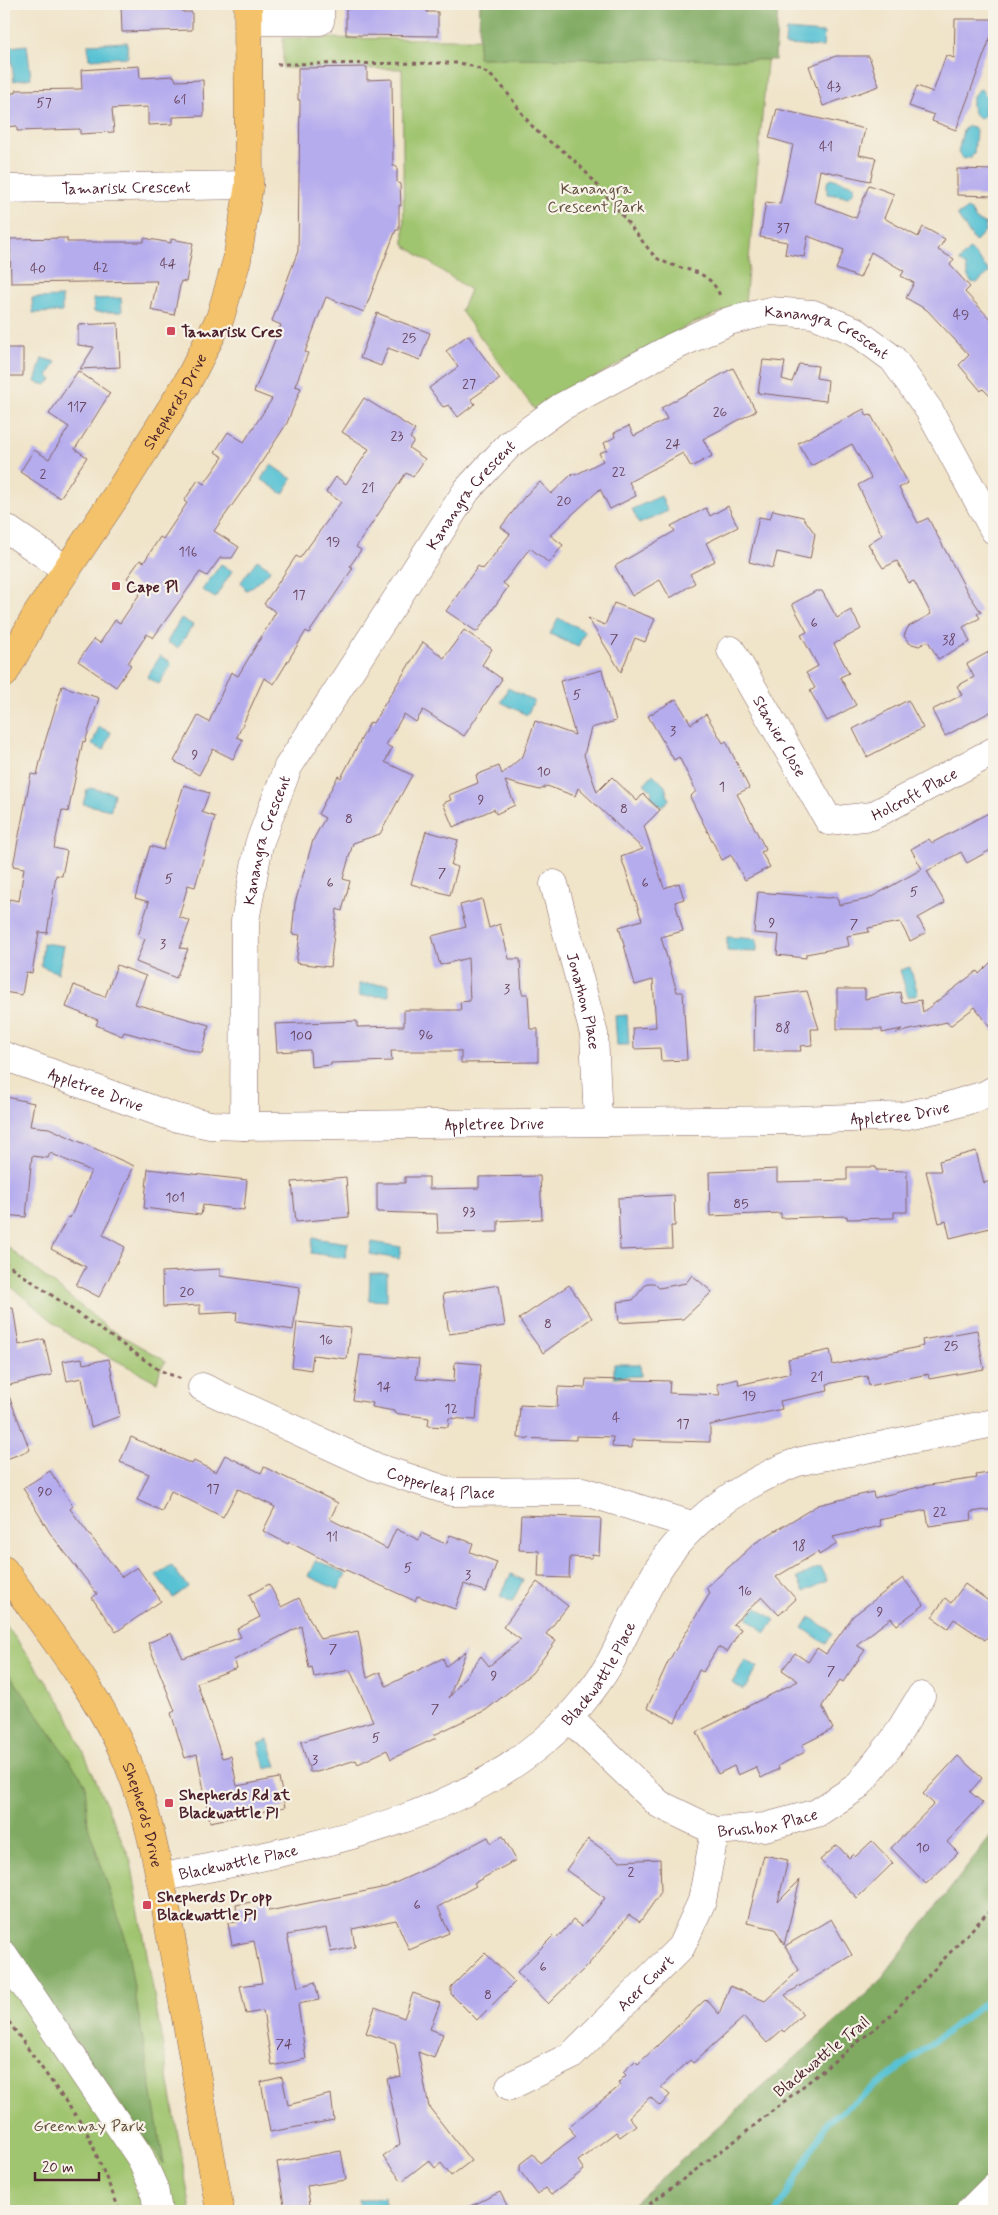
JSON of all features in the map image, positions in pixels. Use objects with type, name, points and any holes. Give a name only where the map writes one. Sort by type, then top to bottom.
[{"type":"main road","name":"Shepherds Drive","points":[[4,674],[37,614],[161,426],[205,351],[220,318],[237,260],[249,185],[249,12]]},
{"type":"main road","name":"Shepherds Drive","points":[[4,1570],[68,1660],[105,1718],[119,1744],[140,1798],[160,1878],[220,2211]]},
{"type":"street","points":[[249,12],[320,21],[320,4]]},
{"type":"street","name":"Tamarisk Crescent","points":[[4,189],[249,185]]},
{"type":"street","name":"Kanangra Crescent","points":[[244,1126],[245,921],[259,844],[288,767],[467,490],[510,445],[561,408],[672,348],[729,321],[770,311],[813,314],[855,331],[893,359],[929,410],[994,528]]},
{"type":"street","points":[[4,527],[67,570]]},
{"type":"street","name":"Stanier Close","points":[[732,650],[829,822]]},
{"type":"street","name":"Holcroft Place","points":[[829,822],[872,816],[994,751]]},
{"type":"street","name":"Jonathon Place","points":[[554,884],[594,1034],[598,1121]]},
{"type":"street","name":"Appletree Drive","points":[[4,1056],[173,1116],[210,1125],[799,1120],[903,1116],[945,1107],[985,1095],[994,1090]]},
{"type":"street","name":"Copperleaf Place","points":[[202,1387],[376,1467],[452,1492],[583,1491],[692,1525]]},
{"type":"street","name":"Blackwattle Place","points":[[160,1878],[367,1832],[434,1806],[475,1787],[514,1763],[543,1742],[569,1718],[610,1664],[658,1570],[692,1525],[744,1486],[795,1463],[994,1423]]},
{"type":"street","name":"Brushbox Place","points":[[569,1718],[659,1804],[715,1831],[765,1827],[817,1813],[857,1787],[894,1740],[921,1696]]},
{"type":"street","name":"Acer Court","points":[[510,2086],[571,2056],[681,1947],[702,1901],[715,1831]]},
{"type":"street","points":[[4,1955],[140,2157],[154,2188],[158,2211]]},
{"type":"street","points":[[970,2211],[994,2187]]},
{"type":"path","points":[[278,64],[458,63],[474,66],[489,74],[501,84],[534,129],[574,160],[585,172],[656,257],[667,265],[696,271],[706,277],[718,290],[729,321]]},
{"type":"path","points":[[4,1262],[159,1370],[202,1387]]},
{"type":"path","name":"Blackwattle Trail","points":[[647,2211],[647,2206],[740,2137],[889,2017],[994,1906]]},
{"type":"path","points":[[4,2015],[86,2130],[120,2211]]},
{"type":"green space","points":[[480,4],[778,4],[775,60],[478,58]]},
{"type":"green space","name":"Kanangra Crescent Park","points":[[283,38],[769,41],[745,303],[693,323],[535,410],[461,311],[470,290],[404,245],[402,69],[283,68]]},
{"type":"green space","points":[[4,1244],[108,1328],[166,1361],[160,1370],[157,1382],[72,1337],[4,1281]]},
{"type":"green space","name":"Greenway Park","points":[[4,1622],[63,1705],[131,1861],[191,2211],[4,2211]]},
{"type":"green space","points":[[4,1666],[85,1783],[88,1826],[126,1940],[164,2164],[15,1955],[4,1951]]},
{"type":"green space","points":[[994,1832],[994,2211],[625,2211],[876,1985]]},
{"type":"water","points":[[786,30],[824,33],[823,47],[785,45]]},
{"type":"water","points":[[127,42],[128,57],[89,59],[88,44]]},
{"type":"water","points":[[27,45],[31,78],[14,81],[10,47]]},
{"type":"water","points":[[981,89],[988,98],[985,105],[985,115],[980,119],[972,108],[972,103],[974,95]]},
{"type":"water","points":[[968,126],[974,127],[976,130],[974,154],[964,159],[958,153],[963,130]]},
{"type":"water","points":[[831,178],[854,185],[854,192],[849,197],[827,194],[827,183]]},
{"type":"water","points":[[968,209],[976,220],[986,224],[985,231],[975,242],[957,215]]},
{"type":"water","points":[[970,249],[990,272],[977,283],[971,282],[966,266],[959,261]]},
{"type":"water","points":[[62,297],[62,312],[33,313],[32,298]]},
{"type":"water","points":[[121,298],[122,312],[94,312],[93,299]]},
{"type":"water","points":[[42,358],[56,362],[48,376],[52,380],[46,385],[35,382]]},
{"type":"water","points":[[271,465],[292,479],[283,494],[261,479]]},
{"type":"water","points":[[661,496],[668,511],[639,524],[632,509]]},
{"type":"water","points":[[257,560],[268,567],[270,571],[251,588],[246,590],[241,582]]},
{"type":"water","points":[[221,564],[232,571],[215,598],[202,590]]},
{"type":"water","points":[[181,618],[193,625],[178,648],[167,642]]},
{"type":"water","points":[[558,618],[585,631],[578,647],[550,634]]},
{"type":"water","points":[[160,656],[172,663],[159,684],[147,677]]},
{"type":"water","points":[[508,688],[534,701],[527,715],[501,702]]},
{"type":"water","points":[[99,727],[111,732],[104,750],[92,745]]},
{"type":"water","points":[[653,774],[665,786],[669,800],[661,807],[651,796],[652,791],[644,784]]},
{"type":"water","points":[[90,788],[114,793],[111,810],[83,804],[87,790]]},
{"type":"water","points":[[727,937],[757,939],[757,952],[727,951]]},
{"type":"water","points":[[43,943],[64,946],[58,973],[41,966]]},
{"type":"water","points":[[910,967],[918,994],[908,997],[900,970]]},
{"type":"water","points":[[359,984],[389,984],[389,996],[359,996]]},
{"type":"water","points":[[627,1015],[629,1045],[617,1045],[615,1016]]},
{"type":"water","points":[[313,1238],[348,1243],[345,1258],[311,1253]]},
{"type":"water","points":[[372,1242],[401,1247],[399,1259],[370,1254]]},
{"type":"water","points":[[370,1273],[387,1273],[387,1301],[369,1300]]},
{"type":"water","points":[[614,1364],[640,1364],[641,1376],[614,1377]]},
{"type":"water","points":[[316,1560],[346,1574],[338,1590],[308,1576]]},
{"type":"water","points":[[171,1565],[188,1587],[173,1598],[156,1576]]},
{"type":"water","points":[[820,1567],[827,1581],[804,1592],[797,1578]]},
{"type":"water","points":[[511,1574],[523,1580],[512,1602],[500,1596]]},
{"type":"water","points":[[757,1607],[775,1620],[765,1633],[747,1617]]},
{"type":"water","points":[[810,1617],[833,1633],[826,1644],[803,1628]]},
{"type":"water","points":[[745,1660],[758,1667],[744,1690],[732,1683]]},
{"type":"water","points":[[268,1740],[277,1766],[265,1769],[259,1744]]},
{"type":"water","points":[[384,2196],[388,2211],[361,2211],[359,2201]]},
{"type":"building","points":[[121,4],[183,4],[183,12],[192,12],[192,30],[122,32]]},
{"type":"building","points":[[349,4],[427,4],[427,12],[438,12],[438,36],[346,35],[346,9],[349,9]]},
{"type":"building","points":[[955,19],[994,19],[994,28],[956,130],[932,121],[934,115],[909,106],[917,86],[933,92],[946,55],[954,58]]},
{"type":"building","points":[[836,56],[869,56],[879,86],[823,106],[809,66]]},
{"type":"building","points":[[139,66],[140,78],[174,76],[176,81],[203,80],[204,116],[173,117],[173,124],[148,125],[148,107],[112,109],[114,132],[80,134],[80,129],[17,131],[17,126],[4,127],[4,93],[16,93],[16,90],[82,89],[81,70]]},
{"type":"building","points":[[367,67],[367,80],[392,79],[393,166],[397,166],[397,182],[400,184],[399,230],[396,230],[364,312],[326,297],[305,352],[308,353],[295,386],[301,388],[287,423],[214,531],[239,547],[232,558],[220,558],[207,576],[200,572],[153,638],[147,634],[128,663],[131,665],[116,687],[78,661],[94,639],[100,643],[115,620],[120,623],[143,589],[127,578],[140,560],[144,562],[160,537],[163,539],[187,503],[184,501],[198,480],[204,484],[223,457],[215,452],[228,432],[244,442],[272,399],[254,392],[281,325],[272,321],[298,251],[300,100],[298,100],[298,68]]},
{"type":"building","points":[[777,109],[865,129],[859,155],[876,158],[870,181],[820,170],[814,202],[856,218],[869,185],[894,194],[884,218],[918,237],[923,227],[945,239],[938,250],[954,259],[950,265],[970,287],[965,292],[994,323],[994,400],[983,389],[981,391],[959,365],[969,355],[927,310],[906,298],[914,283],[901,276],[904,271],[871,252],[860,278],[836,269],[844,250],[808,236],[804,257],[785,254],[787,242],[760,237],[766,202],[780,204],[793,145],[769,138]]},
{"type":"building","points":[[957,169],[994,170],[994,196],[957,195]]},
{"type":"building","points":[[67,238],[67,242],[144,242],[144,238],[171,243],[171,239],[193,243],[186,282],[181,281],[174,315],[151,310],[157,281],[11,283],[10,239]]},
{"type":"building","points":[[377,313],[430,333],[420,360],[388,348],[381,366],[360,358]]},
{"type":"building","points":[[118,323],[120,367],[80,369],[94,347],[78,345],[78,325]]},
{"type":"building","points":[[468,335],[500,379],[471,399],[475,404],[458,417],[449,405],[443,407],[429,388],[458,367],[446,351]]},
{"type":"building","points":[[4,348],[23,348],[23,376],[4,376]]},
{"type":"building","points":[[763,360],[785,362],[782,379],[792,382],[799,364],[818,366],[816,378],[828,380],[826,401],[758,393]]},
{"type":"building","points":[[733,368],[756,411],[703,439],[712,456],[691,467],[683,453],[629,482],[636,496],[610,509],[600,489],[550,535],[563,545],[549,563],[530,548],[503,583],[508,587],[477,632],[446,611],[478,566],[483,569],[510,534],[501,527],[525,496],[540,482],[551,494],[573,473],[575,475],[603,461],[599,453],[607,450],[604,443],[615,437],[614,433],[629,426],[634,436],[667,419],[661,408]]},
{"type":"building","points":[[78,371],[110,393],[75,449],[87,457],[60,498],[20,472],[34,450],[49,459],[69,427],[49,414]]},
{"type":"building","points":[[364,398],[415,430],[410,438],[414,441],[409,448],[425,459],[413,477],[406,473],[356,547],[361,550],[350,566],[353,568],[309,633],[306,631],[274,684],[264,678],[237,737],[243,740],[233,759],[213,749],[199,775],[174,761],[198,716],[209,722],[231,672],[238,676],[276,612],[264,604],[296,556],[300,558],[341,502],[326,492],[336,477],[346,484],[369,449],[342,432]]},
{"type":"building","points":[[864,409],[867,416],[871,415],[908,483],[899,488],[918,523],[928,518],[968,593],[981,612],[977,614],[980,618],[963,627],[970,642],[938,659],[928,641],[919,646],[909,643],[904,636],[908,627],[931,614],[914,581],[909,583],[897,561],[883,568],[868,544],[882,535],[858,485],[871,478],[852,444],[811,466],[798,443]]},
{"type":"building","points":[[728,506],[738,527],[706,543],[715,561],[690,574],[695,583],[670,598],[660,580],[632,596],[615,566],[675,531],[671,526],[706,508],[710,516]]},
{"type":"building","points":[[773,510],[803,517],[815,534],[810,559],[777,552],[773,568],[749,562],[759,517],[770,519]]},
{"type":"building","points":[[816,591],[822,591],[837,618],[851,610],[861,629],[834,644],[849,673],[840,677],[856,705],[827,721],[810,691],[815,688],[806,673],[818,666],[801,635],[807,632],[792,604]]},
{"type":"building","points":[[614,603],[655,619],[645,642],[635,638],[621,672],[588,618],[605,625]]},
{"type":"building","points":[[464,630],[492,649],[482,665],[502,679],[464,736],[423,710],[416,722],[404,714],[386,745],[392,748],[385,762],[412,775],[380,834],[353,843],[343,879],[350,881],[342,911],[337,909],[330,967],[296,963],[300,935],[292,934],[295,903],[313,840],[325,818],[318,814],[338,776],[341,778],[370,722],[373,723],[423,642],[444,658]]},
{"type":"building","points":[[994,649],[994,710],[945,736],[932,710],[962,695],[957,686],[974,677],[967,664]]},
{"type":"building","points":[[602,670],[616,721],[591,728],[584,755],[597,792],[612,777],[637,801],[643,794],[660,810],[644,826],[664,888],[679,883],[684,899],[675,902],[683,931],[661,937],[677,992],[683,992],[687,1060],[661,1061],[660,1048],[634,1049],[633,1028],[656,1027],[653,980],[635,985],[619,927],[642,920],[621,857],[643,849],[578,788],[575,796],[547,786],[540,790],[505,781],[515,805],[496,814],[494,809],[453,827],[443,803],[451,800],[449,795],[478,783],[476,775],[499,766],[502,774],[523,756],[535,721],[575,735],[560,681]]},
{"type":"building","points":[[62,686],[99,698],[85,742],[83,741],[68,812],[62,810],[54,848],[67,851],[62,876],[56,875],[47,933],[39,932],[32,973],[26,972],[22,995],[4,992],[4,931],[9,899],[19,901],[24,868],[13,866],[31,774],[37,775]]},
{"type":"building","points":[[676,699],[691,724],[706,714],[723,743],[726,741],[749,788],[737,794],[766,850],[761,852],[770,867],[745,880],[731,855],[722,860],[690,797],[696,791],[679,757],[674,760],[648,716]]},
{"type":"building","points":[[908,700],[923,728],[867,757],[853,729]]},
{"type":"building","points":[[184,785],[209,793],[202,812],[215,817],[195,887],[188,885],[179,917],[190,921],[180,948],[188,949],[176,978],[136,962],[145,939],[138,936],[149,902],[135,898],[150,846],[163,850]]},
{"type":"building","points":[[994,810],[994,848],[967,863],[961,852],[927,871],[945,903],[918,918],[926,933],[910,941],[900,922],[868,928],[869,932],[847,936],[849,946],[806,954],[806,958],[777,955],[779,935],[754,933],[758,892],[828,898],[837,897],[839,905],[868,899],[922,869],[911,849],[929,839],[932,843]]},
{"type":"building","points":[[426,831],[458,840],[451,865],[458,867],[450,895],[411,884]]},
{"type":"building","points":[[482,899],[489,928],[500,924],[509,959],[520,959],[522,994],[528,994],[530,1029],[538,1029],[538,1062],[461,1063],[461,1051],[391,1051],[392,1061],[331,1063],[331,1065],[311,1067],[310,1050],[277,1052],[275,1024],[357,1021],[357,1027],[404,1026],[404,1010],[461,1010],[460,1002],[470,1001],[468,958],[440,965],[432,936],[466,927],[460,905]]},
{"type":"building","points":[[994,959],[994,1032],[975,1007],[950,1026],[947,1022],[896,1033],[902,1029],[882,1033],[882,1029],[837,1029],[837,989],[865,989],[865,999],[900,992],[902,1003],[921,1000],[923,1012],[977,971],[979,974]]},
{"type":"building","points":[[117,965],[146,976],[135,1004],[209,1025],[202,1053],[124,1032],[122,1036],[96,1025],[98,1020],[66,1007],[74,985],[105,997]]},
{"type":"building","points":[[807,991],[819,1029],[811,1029],[812,1045],[800,1046],[801,1051],[754,1051],[755,997]]},
{"type":"building","points":[[6,1097],[34,1103],[30,1126],[49,1128],[134,1166],[103,1235],[125,1247],[99,1297],[76,1285],[86,1267],[51,1249],[68,1217],[70,1218],[91,1171],[50,1153],[48,1158],[32,1156],[26,1217],[4,1215],[4,1106]]},
{"type":"building","points":[[976,1151],[984,1183],[994,1180],[994,1227],[950,1238],[946,1221],[939,1223],[926,1171],[941,1171],[939,1161]]},
{"type":"building","points":[[847,1167],[876,1167],[876,1170],[907,1171],[907,1212],[894,1212],[894,1218],[847,1219],[847,1216],[781,1218],[781,1213],[710,1216],[709,1172],[777,1169],[777,1182],[847,1180]]},
{"type":"building","points":[[148,1169],[247,1180],[244,1210],[203,1205],[201,1215],[144,1208]]},
{"type":"building","points":[[540,1176],[542,1219],[498,1221],[498,1232],[438,1233],[437,1214],[377,1212],[377,1183],[405,1183],[405,1177],[429,1177],[429,1189],[479,1188],[479,1177]]},
{"type":"building","points":[[346,1177],[349,1217],[296,1222],[292,1182]]},
{"type":"building","points":[[674,1195],[675,1226],[671,1226],[672,1248],[620,1250],[618,1198]]},
{"type":"building","points":[[220,1269],[220,1276],[300,1287],[293,1330],[236,1321],[237,1312],[200,1314],[200,1305],[163,1307],[162,1272]]},
{"type":"building","points":[[692,1275],[712,1292],[683,1319],[619,1323],[617,1302],[633,1300],[647,1283],[654,1283],[659,1288],[686,1283]]},
{"type":"building","points":[[499,1285],[505,1326],[449,1334],[443,1294]]},
{"type":"building","points":[[569,1285],[592,1318],[543,1353],[519,1319]]},
{"type":"building","points":[[13,1308],[19,1345],[44,1339],[52,1375],[5,1386],[30,1450],[4,1460],[4,1309]]},
{"type":"building","points":[[297,1322],[351,1328],[347,1359],[313,1355],[311,1370],[292,1367]]},
{"type":"building","points":[[977,1330],[984,1369],[929,1379],[928,1374],[869,1386],[867,1376],[827,1384],[828,1391],[780,1401],[782,1409],[710,1425],[710,1442],[632,1440],[632,1448],[612,1447],[613,1437],[576,1436],[576,1440],[518,1438],[520,1405],[557,1407],[558,1387],[585,1388],[586,1379],[670,1381],[669,1393],[720,1395],[717,1384],[738,1379],[739,1385],[791,1373],[788,1359],[830,1350],[833,1365],[923,1346],[922,1340]]},
{"type":"building","points":[[360,1355],[419,1359],[416,1379],[454,1382],[455,1362],[481,1364],[476,1420],[449,1418],[448,1427],[428,1426],[429,1418],[394,1413],[394,1411],[372,1407],[373,1403],[353,1400]]},
{"type":"building","points":[[82,1358],[83,1364],[109,1359],[120,1416],[91,1427],[82,1378],[67,1381],[63,1361]]},
{"type":"building","points":[[131,1437],[192,1464],[194,1461],[216,1472],[225,1455],[261,1473],[264,1467],[338,1503],[330,1519],[387,1549],[396,1529],[419,1540],[421,1533],[446,1544],[450,1535],[473,1543],[470,1552],[497,1562],[486,1592],[464,1584],[455,1609],[417,1596],[415,1601],[345,1571],[289,1542],[288,1544],[263,1531],[275,1507],[238,1489],[223,1517],[171,1491],[162,1511],[137,1500],[149,1474],[120,1462]]},
{"type":"building","points":[[50,1471],[73,1506],[70,1509],[122,1577],[137,1567],[161,1601],[116,1632],[92,1598],[97,1594],[50,1533],[23,1488]]},
{"type":"building","points":[[994,1472],[994,1509],[971,1512],[972,1520],[929,1526],[926,1510],[879,1520],[881,1526],[833,1537],[837,1544],[819,1555],[818,1552],[776,1577],[796,1599],[779,1615],[762,1597],[733,1624],[741,1629],[727,1652],[718,1647],[703,1672],[699,1670],[675,1722],[647,1708],[668,1662],[710,1593],[706,1588],[755,1543],[818,1505],[873,1492],[874,1498],[923,1486],[977,1478],[976,1475]]},
{"type":"building","points":[[521,1515],[601,1518],[599,1555],[592,1554],[592,1558],[570,1557],[569,1578],[538,1577],[539,1551],[519,1550]]},
{"type":"building","points":[[903,1578],[924,1605],[897,1625],[891,1618],[856,1645],[865,1650],[843,1682],[840,1680],[822,1706],[833,1729],[802,1745],[805,1752],[778,1766],[779,1769],[761,1778],[756,1767],[738,1775],[734,1766],[718,1774],[697,1732],[798,1681],[782,1670],[795,1653],[808,1662],[817,1648],[826,1654],[853,1616]]},
{"type":"building","points":[[537,1582],[568,1606],[546,1634],[556,1641],[532,1673],[486,1710],[434,1735],[436,1738],[391,1759],[387,1750],[358,1764],[356,1760],[317,1772],[310,1772],[301,1742],[373,1721],[350,1670],[314,1677],[312,1667],[309,1668],[301,1626],[234,1660],[237,1668],[197,1683],[222,1758],[231,1756],[237,1786],[279,1778],[285,1807],[210,1822],[197,1754],[185,1758],[171,1713],[175,1711],[148,1643],[171,1633],[183,1658],[241,1637],[237,1629],[260,1617],[249,1595],[269,1584],[281,1607],[299,1598],[320,1639],[358,1631],[367,1678],[380,1672],[386,1686],[443,1658],[446,1666],[466,1651],[449,1698],[481,1656],[489,1666],[521,1640],[503,1627]]},
{"type":"building","points":[[965,1584],[994,1605],[994,1627],[985,1640],[954,1619],[948,1628],[932,1617],[945,1598],[951,1603]]},
{"type":"building","points":[[958,1756],[982,1778],[970,1792],[983,1803],[947,1842],[958,1853],[926,1884],[891,1848],[934,1804],[923,1794]]},
{"type":"building","points":[[503,1836],[516,1860],[474,1883],[476,1886],[438,1907],[449,1933],[409,1950],[396,1920],[352,1929],[355,1947],[331,1952],[326,1928],[287,1935],[298,1987],[315,1982],[319,2000],[298,2004],[306,2059],[272,2066],[263,2011],[246,2014],[240,1986],[262,1983],[254,1941],[232,1945],[228,1923],[238,1922],[236,1905],[267,1899],[269,1911],[386,1887],[433,1866],[488,1837],[491,1843]]},
{"type":"building","points":[[588,1839],[619,1861],[660,1859],[661,1892],[640,1922],[629,1915],[588,1965],[548,2004],[517,1972],[554,1935],[557,1938],[573,1920],[582,1927],[605,1898],[566,1870]]},
{"type":"building","points":[[872,1841],[893,1863],[857,1898],[820,1860],[837,1845],[849,1858],[853,1854],[855,1857]]},
{"type":"building","points":[[764,1855],[788,1860],[778,1902],[800,1880],[784,1945],[775,1929],[747,1923]]},
{"type":"building","points":[[831,1919],[852,1955],[785,1995],[803,2014],[784,2032],[782,2030],[767,2043],[744,2017],[693,2063],[690,2060],[661,2087],[670,2095],[660,2106],[650,2097],[629,2117],[636,2125],[620,2137],[616,2132],[578,2161],[584,2170],[551,2195],[545,2188],[537,2194],[520,2171],[520,2164],[533,2154],[540,2163],[576,2136],[568,2127],[620,2086],[618,2083],[626,2075],[623,2072],[635,2061],[638,2064],[706,1999],[719,2014],[730,1986],[765,2001],[799,1970],[785,1946]]},
{"type":"building","points":[[485,1953],[515,1982],[477,2020],[451,1994],[451,1987]]},
{"type":"building","points":[[413,1993],[440,2003],[430,2029],[443,2034],[434,2058],[418,2052],[429,2107],[471,2161],[451,2176],[441,2163],[435,2168],[429,2160],[402,2181],[383,2157],[400,2144],[387,2079],[401,2076],[395,2043],[366,2033],[375,2007],[404,2018]]},
{"type":"building","points":[[282,2077],[288,2105],[331,2094],[334,2120],[270,2132],[261,2082]]},
{"type":"building","points":[[341,2151],[346,2180],[307,2186],[311,2211],[285,2211],[277,2162]]},
{"type":"building","points":[[500,2192],[510,2211],[461,2211]]},
{"type":"waterway","points":[[777,2211],[827,2123],[994,1996]]},
{"type":"place","name":"Tamarisk Cres","points":[[171,331]]},
{"type":"place","name":"Cape Pl","points":[[116,586]]},
{"type":"place","name":"Shepherds Rd at Blackwattle Pl","points":[[169,1803]]},
{"type":"place","name":"Shepherds Dr opp Blackwattle Pl","points":[[147,1905]]}]
